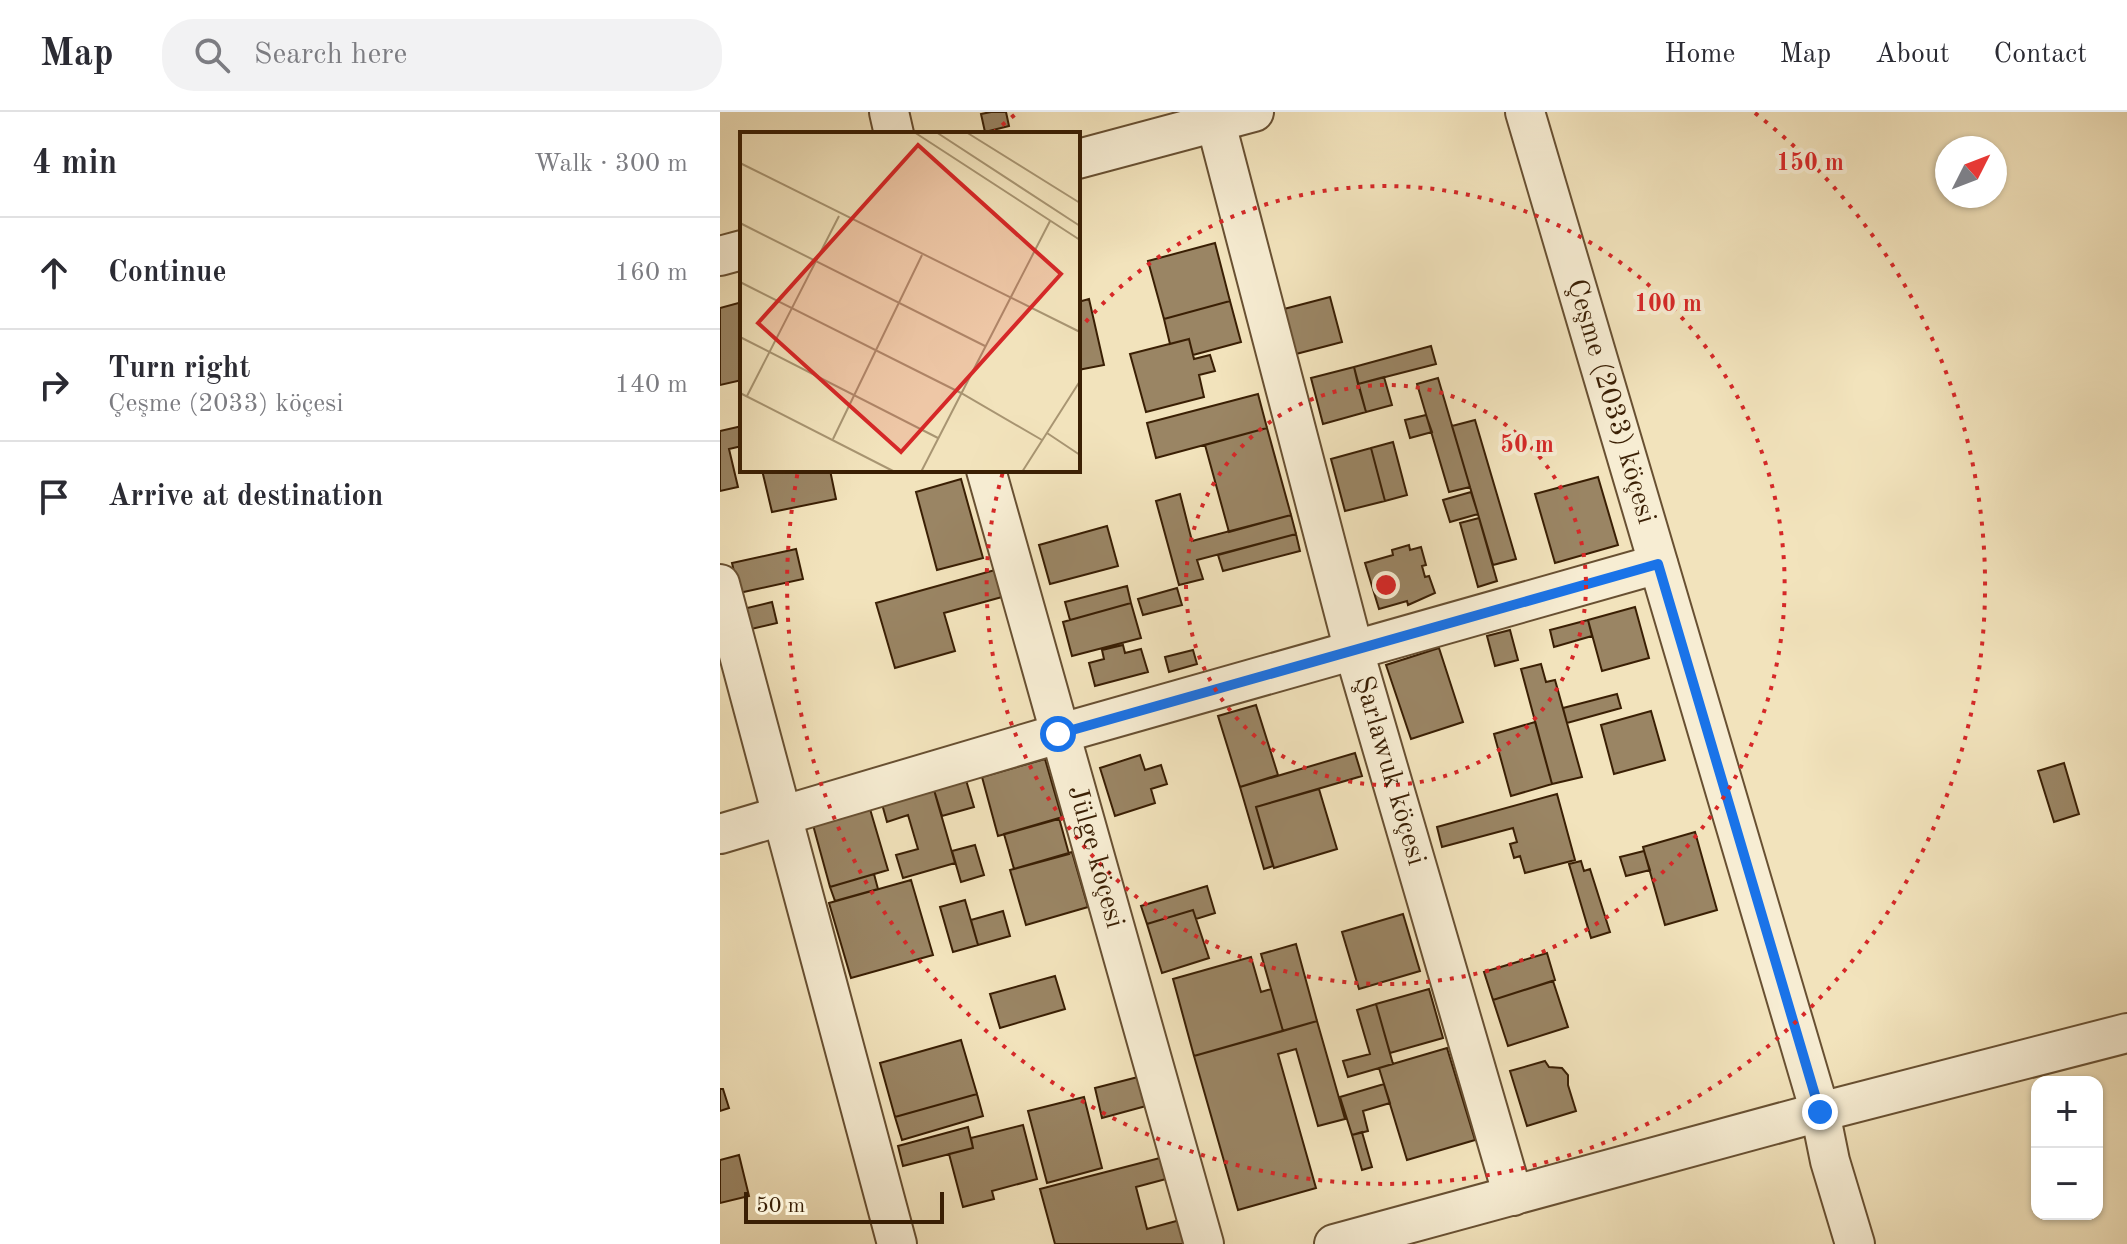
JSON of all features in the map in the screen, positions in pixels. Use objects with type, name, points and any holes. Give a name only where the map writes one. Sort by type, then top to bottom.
[{"type":"street","points":[[889,112],[894,132]]},
{"type":"street","points":[[1080,158],[1215,117],[1254,112]]},
{"type":"street","name":"Çeşme (2033) köçesi","points":[[1525,112],[1820,1112],[1830,1161],[1855,1244]]},
{"type":"street","name":"Şarlawuk köçesi","points":[[1215,117],[1354,651],[1513,1196]]},
{"type":"street","points":[[720,256],[740,251]]},
{"type":"street","name":"Jülge köçesi","points":[[987,472],[1204,1244]]},
{"type":"street","points":[[720,834],[1058,734],[1658,564]]},
{"type":"street","points":[[720,584],[897,1244]]},
{"type":"street","points":[[1334,1244],[1820,1112],[2127,1033]]},
{"type":"building","points":[[1006,112],[1009,126],[985,132],[981,114]]},
{"type":"building","points":[[1215,243],[1230,301],[1164,319],[1148,261]]},
{"type":"building","points":[[1330,297],[1342,342],[1296,354],[1284,309]]},
{"type":"building","points":[[1089,299],[1104,365],[1080,370],[1080,301]]},
{"type":"building","points":[[1230,301],[1241,342],[1193,355],[1189,339],[1170,344],[1164,319]]},
{"type":"building","points":[[740,303],[740,380],[720,385],[720,308]]},
{"type":"building","points":[[1189,339],[1194,359],[1210,355],[1215,371],[1199,375],[1204,397],[1146,412],[1130,354]]},
{"type":"building","points":[[1431,346],[1436,364],[1358,384],[1354,367]]},
{"type":"building","points":[[1354,367],[1366,412],[1323,424],[1311,378]]},
{"type":"building","points":[[1384,377],[1392,405],[1366,412],[1358,384]]},
{"type":"building","points":[[1438,378],[1470,487],[1449,492],[1417,384]]},
{"type":"building","points":[[1258,394],[1267,428],[1156,458],[1147,423]]},
{"type":"building","points":[[1426,415],[1432,432],[1410,438],[1405,420]]},
{"type":"building","points":[[1475,420],[1516,559],[1493,565],[1452,426]]},
{"type":"building","points":[[740,426],[740,446],[729,449],[738,487],[720,491],[720,431]]},
{"type":"building","points":[[1267,428],[1291,515],[1229,532],[1205,445]]},
{"type":"building","points":[[1393,442],[1407,495],[1385,501],[1371,448]]},
{"type":"building","points":[[1371,448],[1385,501],[1345,511],[1331,459]]},
{"type":"building","points":[[762,472],[830,472],[836,499],[772,512]]},
{"type":"building","points":[[1598,477],[1618,545],[1555,563],[1535,494]]},
{"type":"building","points":[[961,479],[983,558],[937,570],[916,492]]},
{"type":"building","points":[[1471,492],[1478,514],[1450,522],[1443,500]]},
{"type":"building","points":[[1180,494],[1192,541],[1291,515],[1296,534],[1197,560],[1203,579],[1179,585],[1156,501]]},
{"type":"building","points":[[1479,518],[1497,581],[1478,587],[1460,523]]},
{"type":"building","points":[[1107,526],[1118,566],[1050,584],[1039,545]]},
{"type":"building","points":[[1296,534],[1300,551],[1223,571],[1218,555]]},
{"type":"building","points":[[1409,545],[1410,550],[1421,547],[1426,565],[1422,566],[1425,577],[1429,576],[1435,593],[1408,605],[1407,601],[1379,609],[1365,563],[1393,555],[1392,550]]},
{"type":"building","points":[[796,549],[803,579],[739,593],[732,563]]},
{"type":"building","points":[[995,570],[1002,597],[944,613],[955,651],[895,668],[876,603]]},
{"type":"building","points":[[1127,586],[1131,603],[1070,620],[1065,602]]},
{"type":"building","points":[[1177,588],[1182,605],[1143,615],[1138,599]]},
{"type":"building","points":[[772,602],[777,623],[747,630],[743,609]]},
{"type":"building","points":[[1131,603],[1141,638],[1072,656],[1063,622]]},
{"type":"building","points":[[1635,607],[1649,658],[1602,671],[1588,620]]},
{"type":"building","points":[[1588,620],[1592,636],[1554,647],[1550,630]]},
{"type":"building","points":[[1510,630],[1518,660],[1495,666],[1487,636]]},
{"type":"building","points":[[1123,645],[1125,653],[1141,649],[1148,672],[1095,686],[1089,663],[1104,659],[1102,650]]},
{"type":"building","points":[[1439,648],[1463,722],[1411,739],[1386,665]]},
{"type":"building","points":[[1193,650],[1197,664],[1169,672],[1165,657]]},
{"type":"building","points":[[1541,664],[1546,682],[1555,680],[1582,777],[1552,784],[1521,669]]},
{"type":"building","points":[[1617,694],[1621,708],[1567,723],[1563,708]]},
{"type":"building","points":[[1256,705],[1278,775],[1240,787],[1218,716]]},
{"type":"building","points":[[1651,711],[1665,760],[1614,774],[1601,725]]},
{"type":"building","points":[[1535,722],[1552,784],[1511,796],[1494,734]]},
{"type":"building","points":[[1355,753],[1362,776],[1256,807],[1273,866],[1264,869],[1240,787]]},
{"type":"building","points":[[1140,755],[1145,770],[1161,765],[1167,784],[1151,789],[1155,803],[1115,816],[1100,768]]},
{"type":"building","points":[[1045,759],[1062,818],[998,836],[982,777]]},
{"type":"building","points":[[2064,763],[2079,814],[2054,822],[2038,771]]},
{"type":"building","points":[[966,780],[974,807],[942,816],[934,790]]},
{"type":"building","points":[[1319,789],[1337,849],[1274,868],[1256,807]]},
{"type":"building","points":[[934,790],[955,863],[903,878],[896,855],[918,849],[908,815],[887,822],[882,804]]},
{"type":"building","points":[[1557,794],[1575,860],[1525,873],[1520,856],[1514,858],[1510,844],[1517,842],[1513,828],[1442,847],[1437,827]]},
{"type":"building","points":[[870,809],[888,870],[830,887],[813,825]]},
{"type":"building","points":[[1059,818],[1069,854],[1014,869],[1004,834]]},
{"type":"building","points":[[1695,832],[1717,910],[1665,925],[1643,847]]},
{"type":"building","points":[[975,845],[984,875],[961,882],[952,851]]},
{"type":"building","points":[[1644,851],[1650,870],[1626,876],[1620,857]]},
{"type":"building","points":[[1072,852],[1088,907],[1026,925],[1010,870]]},
{"type":"building","points":[[1581,861],[1584,871],[1590,869],[1610,932],[1591,938],[1569,864]]},
{"type":"building","points":[[874,874],[878,889],[835,901],[830,887]]},
{"type":"building","points":[[911,880],[933,955],[851,978],[829,903]]},
{"type":"building","points":[[1207,886],[1215,913],[1196,919],[1193,910],[1147,924],[1141,906]]},
{"type":"building","points":[[965,900],[978,945],[953,952],[940,907]]},
{"type":"building","points":[[1193,910],[1209,958],[1162,973],[1147,924]]},
{"type":"building","points":[[1003,911],[1010,936],[978,945],[971,920]]},
{"type":"building","points":[[1403,914],[1420,971],[1359,989],[1342,932]]},
{"type":"building","points":[[1296,944],[1317,1021],[1283,1031],[1261,954]]},
{"type":"building","points":[[1547,953],[1555,980],[1493,1000],[1484,972]]},
{"type":"building","points":[[1251,957],[1261,992],[1271,989],[1283,1031],[1194,1056],[1173,979]]},
{"type":"building","points":[[1055,976],[1065,1009],[1000,1028],[990,994]]},
{"type":"building","points":[[1553,981],[1568,1027],[1508,1046],[1493,1000]]},
{"type":"building","points":[[1429,989],[1443,1038],[1390,1053],[1376,1004]]},
{"type":"building","points":[[1376,1004],[1393,1064],[1348,1077],[1343,1061],[1370,1054],[1357,1010]]},
{"type":"building","points":[[1317,1021],[1345,1119],[1318,1126],[1296,1049],[1278,1054],[1316,1188],[1238,1210],[1194,1056]]},
{"type":"building","points":[[961,1040],[977,1094],[895,1117],[880,1063]]},
{"type":"building","points":[[1447,1048],[1475,1140],[1407,1160],[1379,1068]]},
{"type":"building","points":[[1545,1061],[1549,1067],[1562,1068],[1568,1075],[1576,1111],[1527,1126],[1510,1071]]},
{"type":"building","points":[[1138,1077],[1146,1106],[1102,1118],[1095,1088]]},
{"type":"building","points":[[1384,1084],[1390,1103],[1363,1111],[1368,1131],[1352,1135],[1340,1097]]},
{"type":"building","points":[[720,1089],[723,1089],[729,1108],[720,1111]]},
{"type":"building","points":[[977,1094],[983,1116],[902,1140],[895,1117]]},
{"type":"building","points":[[1084,1097],[1102,1168],[1047,1183],[1028,1111]]},
{"type":"building","points":[[1023,1125],[1037,1179],[992,1191],[994,1199],[963,1207],[949,1154],[973,1148],[971,1138]]},
{"type":"building","points":[[968,1127],[973,1148],[903,1166],[898,1146]]},
{"type":"building","points":[[1362,1132],[1372,1167],[1362,1170],[1352,1135]]},
{"type":"building","points":[[739,1155],[749,1196],[720,1203],[720,1160]]},
{"type":"building","points":[[1160,1158],[1166,1179],[1136,1187],[1147,1229],[1180,1220],[1186,1244],[1055,1244],[1040,1189]]},
{"type":"route","points":[[1058,734],[1658,564],[1820,1112]]}]
